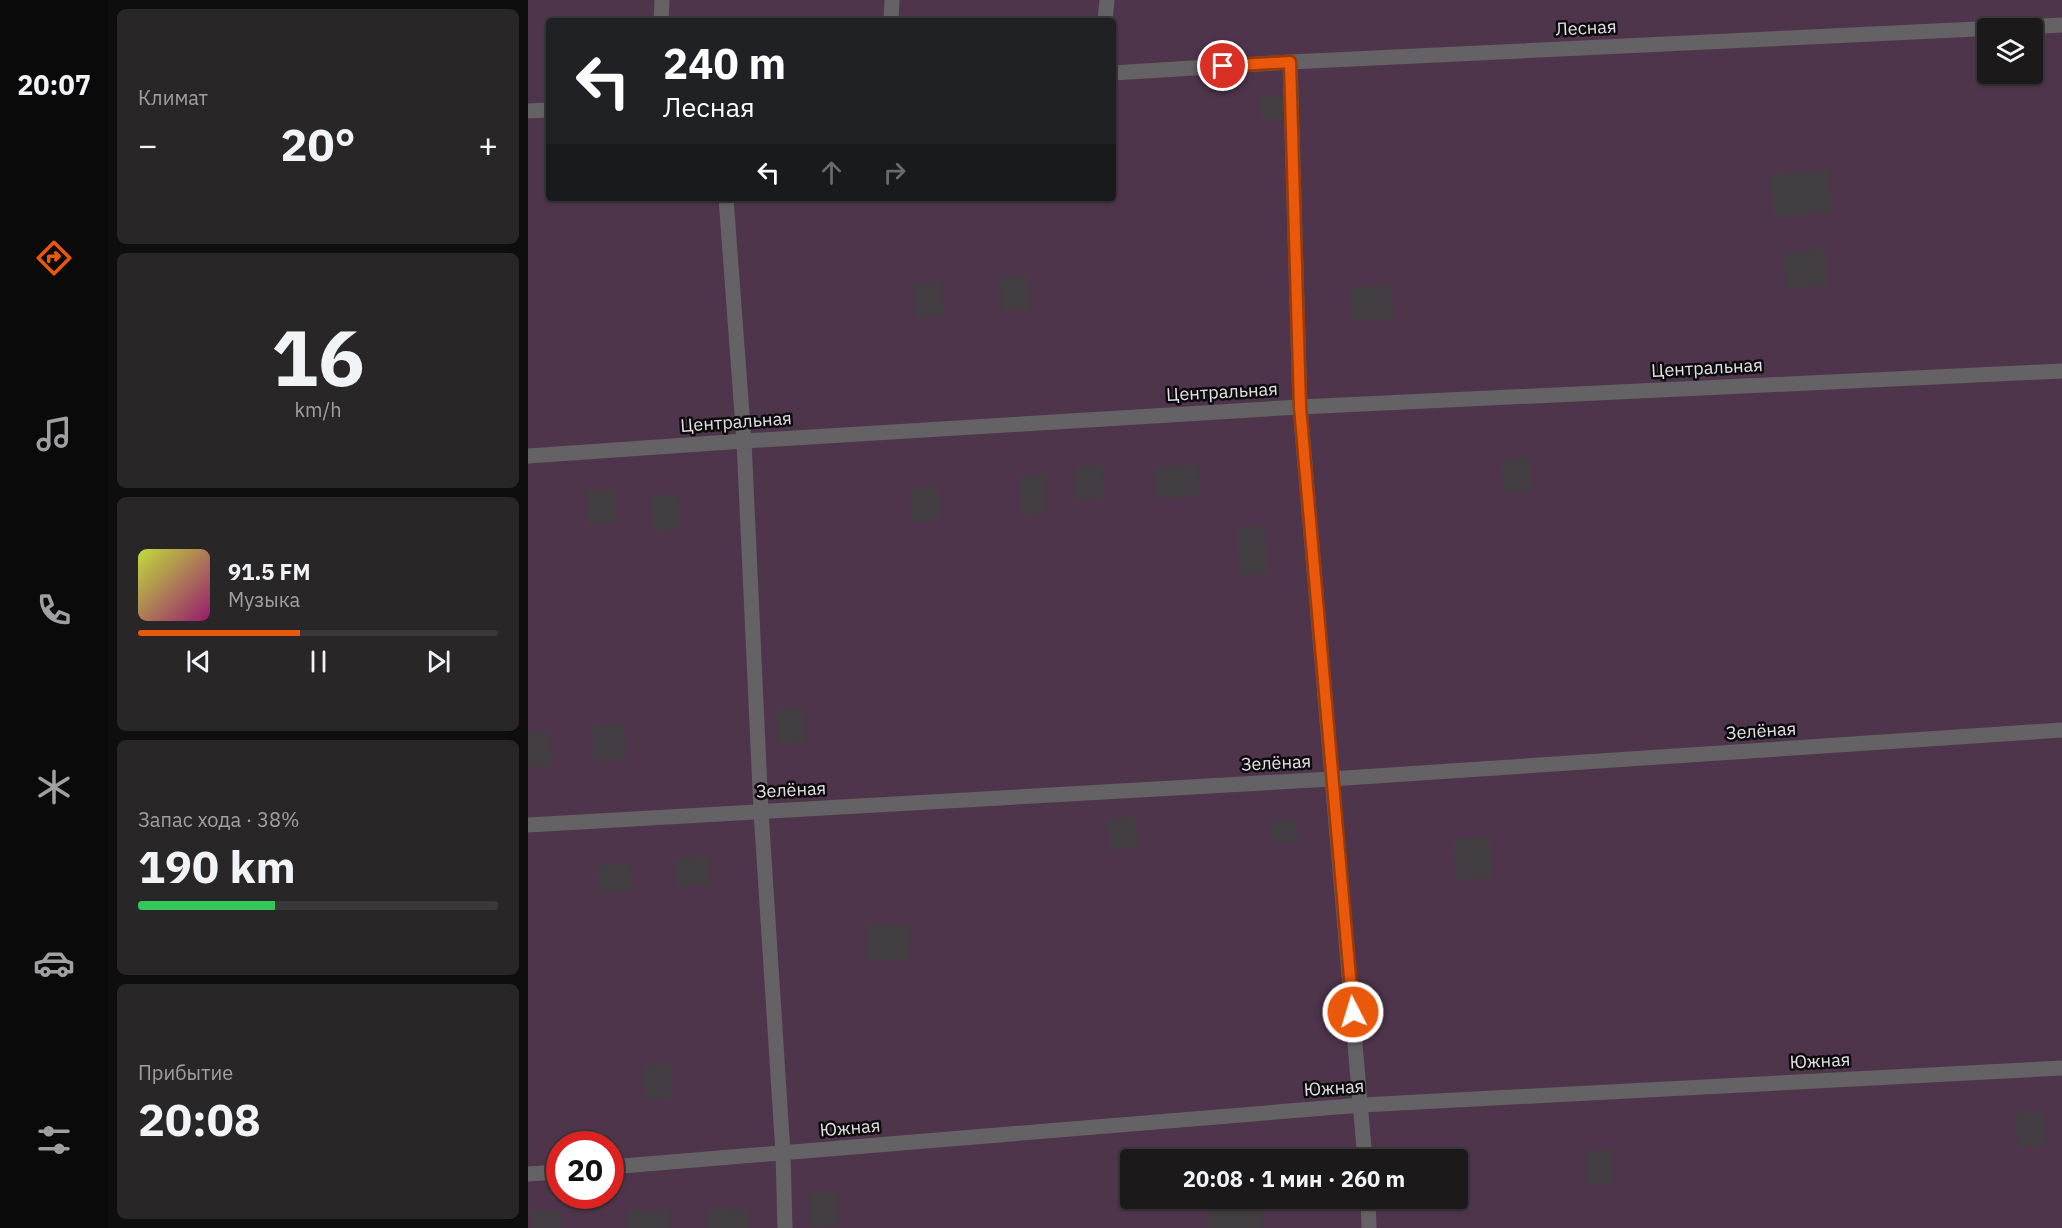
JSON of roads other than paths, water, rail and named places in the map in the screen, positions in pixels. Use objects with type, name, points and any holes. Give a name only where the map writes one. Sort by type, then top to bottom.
[{"type":"lane","points":[[661,18],[662,0]]},
{"type":"lane","points":[[891,18],[892,0]]},
{"type":"lane","points":[[1105,18],[1107,0]]},
{"type":"lane","name":"Лесная","points":[[1116,73],[1290,62],[2062,25]]},
{"type":"lane","points":[[1290,62],[1300,407],[1364,1149]]},
{"type":"lane","points":[[528,111],[546,110]]},
{"type":"lane","points":[[726,201],[744,441],[761,812],[783,1153],[785,1228]]},
{"type":"lane","name":"Центральная","points":[[528,456],[1300,407],[2062,371]]},
{"type":"lane","name":"Зелёная","points":[[528,825],[1331,779],[2062,730]]},
{"type":"lane","name":"Южная","points":[[624,1166],[1362,1105],[2062,1068]]},
{"type":"lane","points":[[528,1174],[546,1173]]},
{"type":"lane","points":[[1368,1209],[1369,1228]]}]
